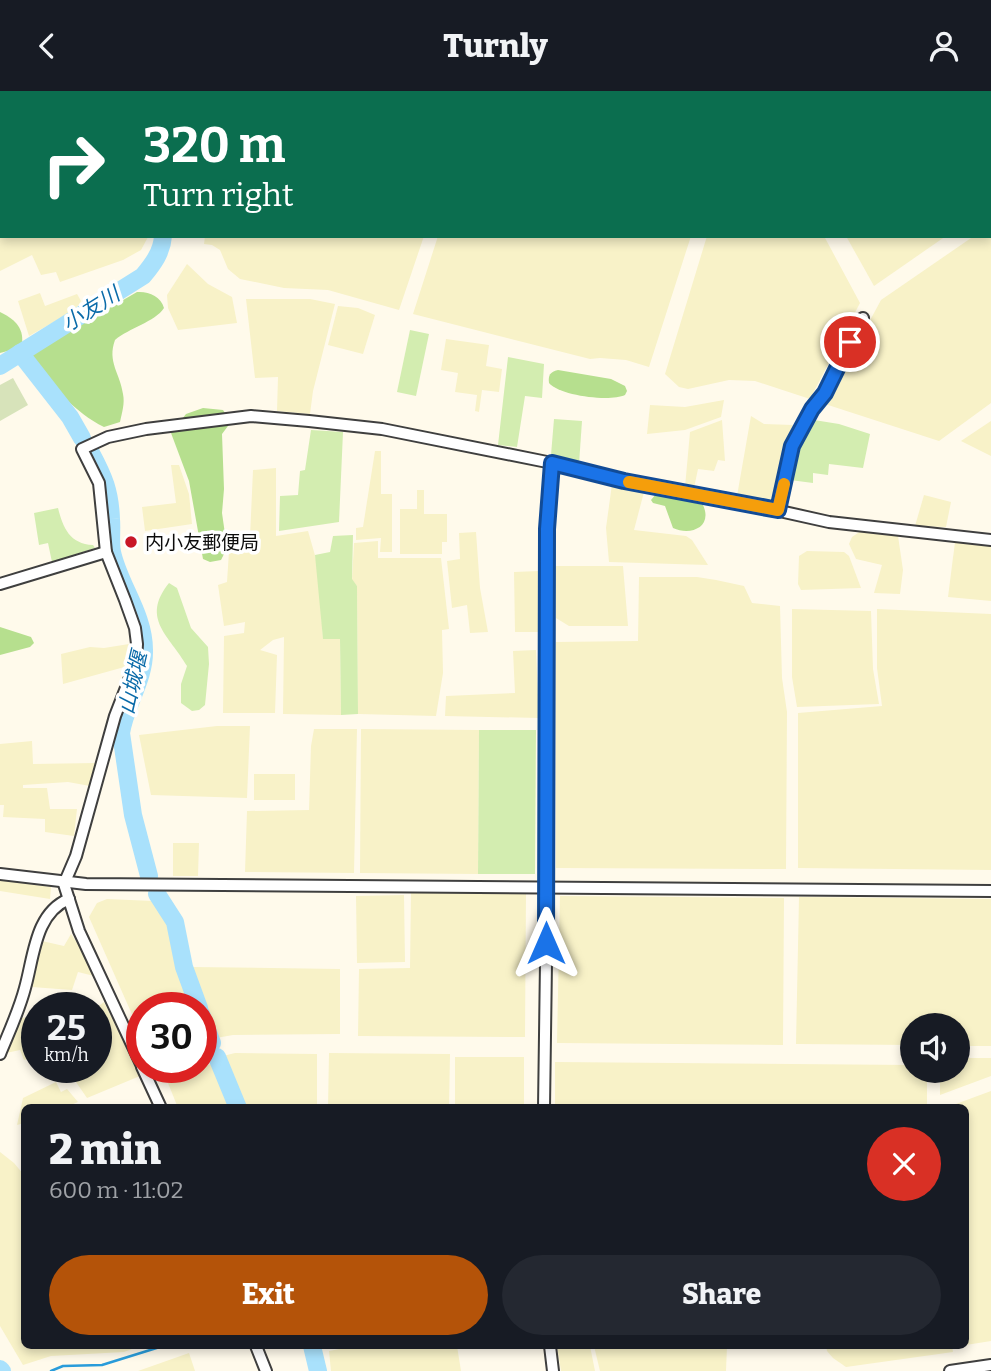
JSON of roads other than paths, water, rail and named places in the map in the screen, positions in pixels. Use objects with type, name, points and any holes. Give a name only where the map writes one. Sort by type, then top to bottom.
[{"type":"street","points":[[778,510],[792,446],[812,409],[825,393],[863,318]]},
{"type":"street","points":[[126,1032],[79,931],[64,884],[76,856],[115,716],[136,662],[137,644],[135,628],[106,552],[99,484],[82,449],[108,437],[146,429],[251,416],[297,420],[382,429],[829,522],[991,540]]},
{"type":"street","points":[[544,1104],[547,529],[552,463]]},
{"type":"street","points":[[0,584],[106,552]]},
{"type":"street","points":[[0,874],[64,884],[991,891]]},
{"type":"street","points":[[0,1054],[25,987],[36,937],[49,914],[59,903],[69,899]]},
{"type":"street","points":[[149,1083],[159,1104]]},
{"type":"street","points":[[257,1349],[266,1371]]},
{"type":"street","points":[[550,1349],[553,1371]]},
{"type":"street","points":[[950,1371],[991,1365]]},
{"type":"waterway","name":"小友川","points":[[0,366],[143,276],[159,253],[163,238]]},
{"type":"waterway","name":"山城堰","points":[[20,353],[70,417],[82,438]]},
{"type":"waterway","name":"山城堰","points":[[91,453],[108,493],[111,548],[115,564],[136,612],[143,637],[141,671],[121,733],[133,815],[149,876]]},
{"type":"waterway","name":"山城堰","points":[[157,894],[175,922],[184,967],[193,992]]},
{"type":"waterway","name":"山城堰","points":[[217,1057],[236,1104]]},
{"type":"waterway","points":[[51,1371],[63,1366],[102,1365],[153,1349]]},
{"type":"waterway","name":"山城堰","points":[[313,1349],[318,1371]]},
{"type":"place","name":"内小友郵便局","points":[[131,542]]}]
